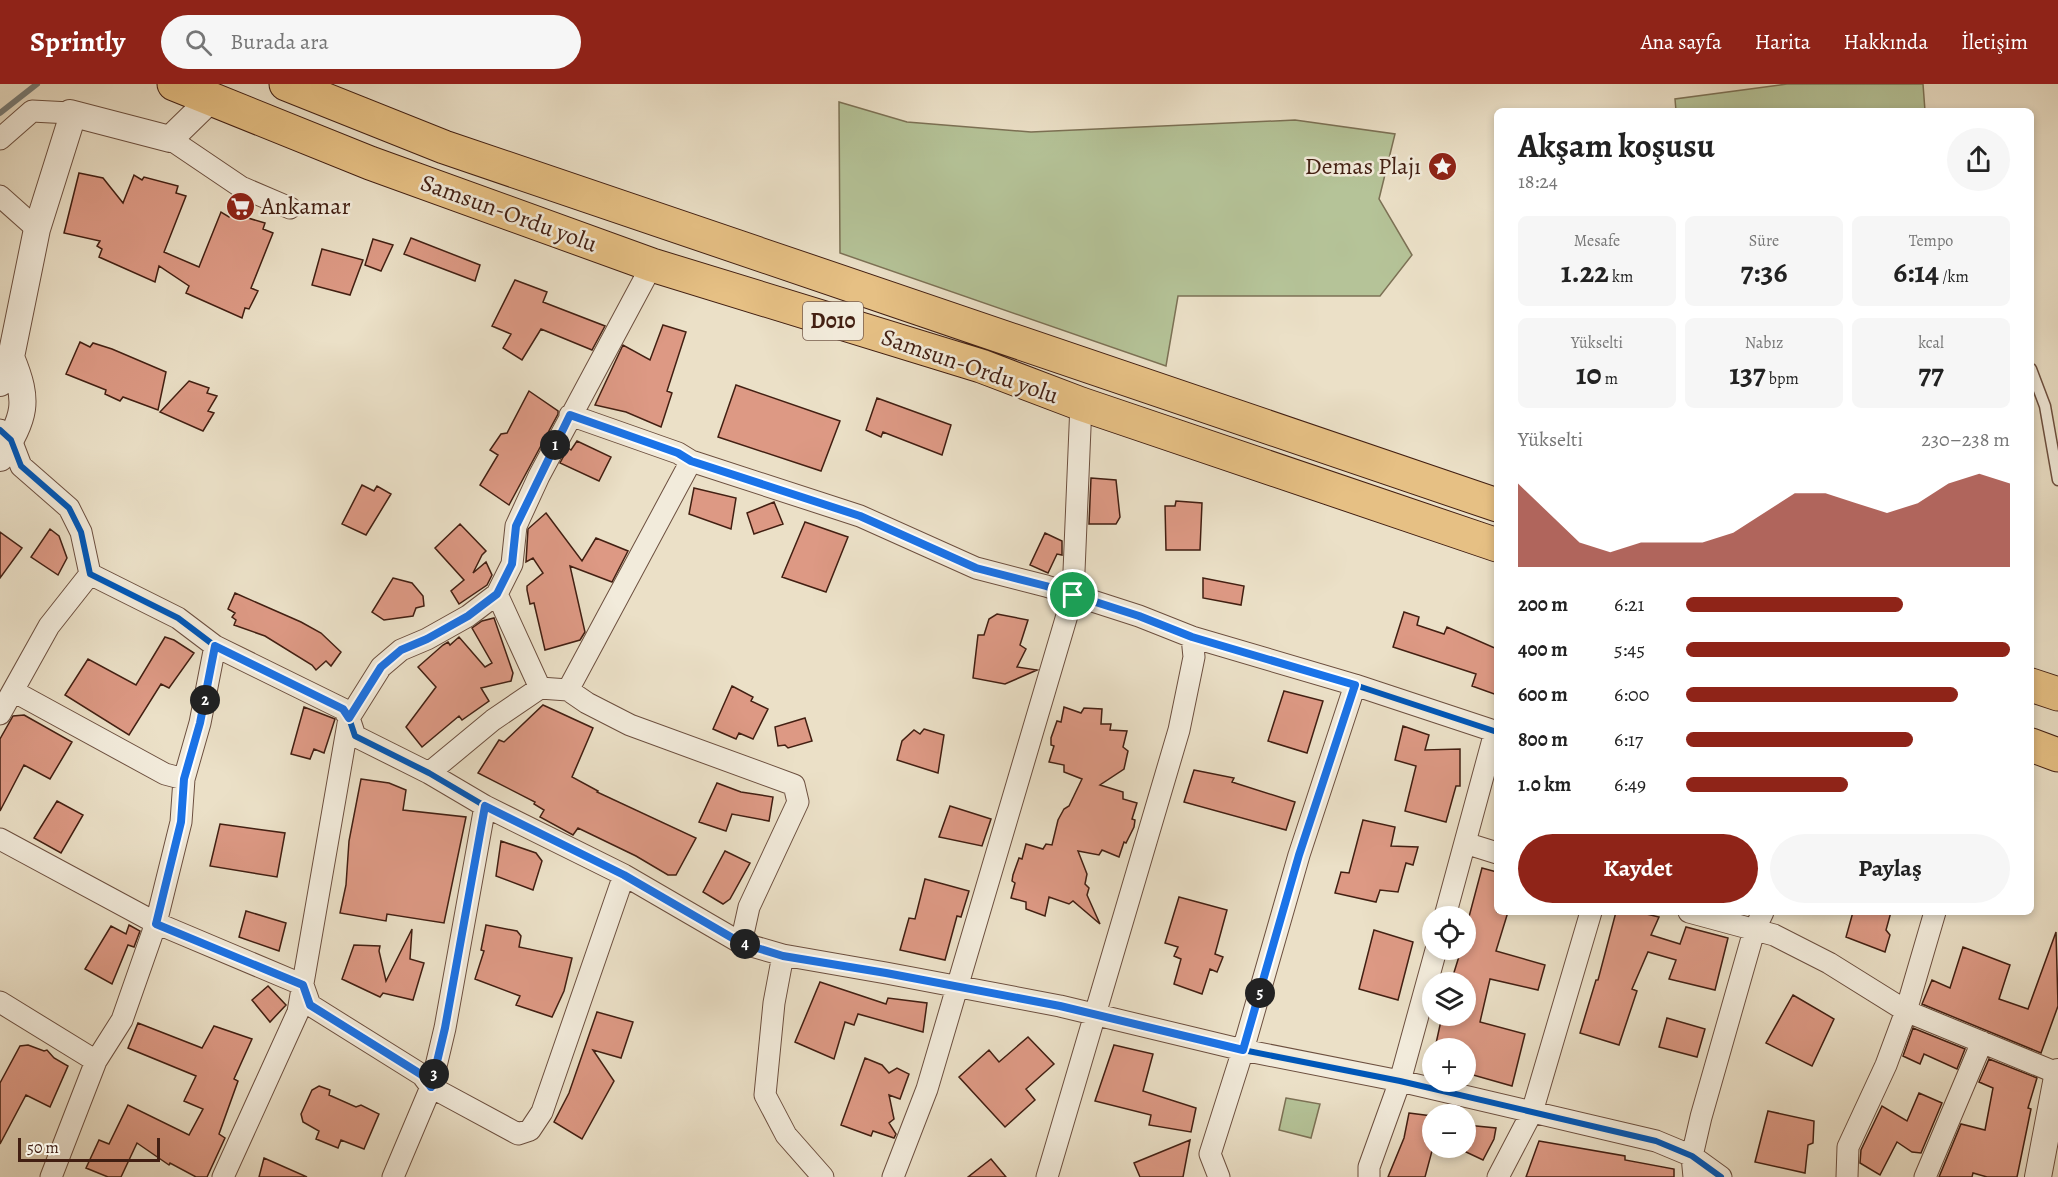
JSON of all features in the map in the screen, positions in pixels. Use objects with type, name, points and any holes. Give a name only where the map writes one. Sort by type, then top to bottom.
[{"type":"highway","name":"Samsun-Ordu yolu","points":[[174,84],[370,163],[652,265],[981,366],[1081,404],[1494,544]]},
{"type":"highway","name":"Samsun-Ordu yolu","points":[[286,84],[444,147],[1494,504]]},
{"type":"highway","points":[[2034,686],[2058,694]]},
{"type":"highway","points":[[2034,746],[2058,755]]},
{"type":"street","points":[[170,139],[210,100]]},
{"type":"street","points":[[0,139],[32,111],[70,113],[170,139],[241,187],[290,208]]},
{"type":"street","points":[[0,383],[10,357],[37,229],[70,124],[70,113]]},
{"type":"street","points":[[0,196],[37,229]]},
{"type":"street","points":[[223,1177],[298,1012],[349,718],[381,667],[401,650],[427,639],[468,616],[497,594],[512,564],[516,526],[570,415],[652,265]]},
{"type":"street","points":[[10,357],[22,385],[23,413],[4,443],[21,466],[69,508],[81,532],[90,574]]},
{"type":"street","points":[[893,1177],[927,1089],[1073,595],[1081,404]]},
{"type":"street","points":[[570,415],[678,453],[691,461],[860,516],[976,568],[1073,595],[1139,616],[1192,637],[1355,685],[1494,731]]},
{"type":"street","points":[[567,690],[691,461]]},
{"type":"street","points":[[90,574],[178,618],[215,646],[343,709],[349,718],[355,736],[429,773],[485,806],[624,875],[741,943],[783,956],[957,986],[1096,1014],[1243,1050],[1400,1082],[1656,1141],[1693,1167],[1721,1177]]},
{"type":"street","points":[[0,714],[49,626],[90,574]]},
{"type":"street","points":[[497,594],[540,688]]},
{"type":"street","points":[[1047,1177],[1179,730],[1194,657],[1192,637]]},
{"type":"street","points":[[51,1177],[96,1061],[122,1020],[156,924],[181,822],[184,779],[200,723],[215,646]]},
{"type":"street","points":[[1219,1177],[1210,1154],[1243,1050],[1299,855],[1355,685]]},
{"type":"street","points":[[429,773],[493,720],[540,688],[567,690],[630,725],[794,785],[798,802],[750,907],[741,943]]},
{"type":"street","points":[[12,691],[165,774],[184,779]]},
{"type":"street","points":[[1448,906],[1494,739]]},
{"type":"street","points":[[393,1177],[431,1087],[445,1028],[485,806]]},
{"type":"street","points":[[0,839],[156,924],[303,985],[310,1005],[422,1075],[431,1087],[518,1134],[530,1130],[542,1112],[624,875]]},
{"type":"street","points":[[1465,843],[1494,852]]},
{"type":"street","points":[[1498,1177],[1532,1112],[1590,915]]},
{"type":"street","points":[[1710,915],[1759,922],[1774,935],[1830,963],[1906,1011],[2058,1073],[2038,1177]]},
{"type":"street","points":[[1847,1177],[1848,1147],[1886,1065],[1906,1011],[1934,915]]},
{"type":"street","points":[[1693,1167],[1701,1116],[1759,922]]},
{"type":"street","points":[[783,956],[774,1003],[765,1095],[786,1135],[824,1177]]},
{"type":"street","points":[[1369,1177],[1369,1167],[1400,1082],[1433,960]]},
{"type":"street","points":[[0,1002],[96,1061]]},
{"type":"street","points":[[1925,1177],[1982,1042]]},
{"type":"lane","points":[[2034,377],[2045,406],[2058,480]]},
{"type":"green space","points":[[1787,84],[1923,84],[1925,108],[1676,108],[1675,99]]},
{"type":"green space","points":[[839,102],[907,122],[1031,132],[1295,120],[1395,134],[1379,199],[1412,255],[1380,296],[1178,296],[1166,366],[840,253]]},
{"type":"green space","points":[[1286,1098],[1320,1104],[1311,1138],[1279,1130]]},
{"type":"building","points":[[79,173],[103,178],[123,203],[134,175],[142,180],[144,177],[178,186],[176,193],[186,196],[164,252],[199,267],[221,212],[229,217],[231,213],[265,223],[263,229],[273,233],[251,288],[258,291],[249,309],[245,308],[242,318],[186,293],[189,286],[159,266],[155,282],[99,257],[102,249],[97,246],[100,241],[64,233]]},
{"type":"building","points":[[411,238],[480,265],[475,281],[404,254]]},
{"type":"building","points":[[373,239],[393,245],[381,271],[365,265]]},
{"type":"building","points":[[322,249],[363,260],[350,295],[312,285]]},
{"type":"building","points":[[515,280],[547,292],[543,302],[605,326],[592,350],[541,329],[522,360],[503,348],[511,334],[492,326]]},
{"type":"building","points":[[663,325],[686,332],[667,391],[672,393],[661,427],[626,412],[595,405],[623,345],[650,360]]},
{"type":"building","points":[[80,342],[90,347],[93,343],[112,349],[166,372],[158,410],[123,397],[120,401],[105,394],[106,390],[66,374]]},
{"type":"building","points":[[189,381],[209,388],[207,393],[217,396],[208,411],[214,413],[203,431],[160,412]]},
{"type":"building","points":[[736,385],[840,421],[821,471],[718,437]]},
{"type":"building","points":[[529,391],[558,411],[558,414],[509,505],[480,485],[498,455],[490,450],[501,434],[507,433]]},
{"type":"building","points":[[877,398],[951,425],[942,455],[883,432],[881,437],[866,430]]},
{"type":"building","points":[[577,441],[611,457],[599,481],[560,463],[568,448],[571,450]]},
{"type":"building","points":[[1091,478],[1116,480],[1120,517],[1116,524],[1089,524]]},
{"type":"building","points":[[362,485],[374,491],[377,486],[391,494],[366,535],[342,524]]},
{"type":"building","points":[[694,488],[736,498],[731,529],[689,514]]},
{"type":"building","points":[[1176,501],[1202,503],[1200,550],[1166,550],[1165,506],[1175,506]]},
{"type":"building","points":[[774,502],[783,524],[754,534],[747,513]]},
{"type":"building","points":[[546,513],[582,561],[596,538],[628,551],[612,582],[570,566],[585,632],[580,640],[545,650],[534,603],[530,604],[527,590],[527,586],[543,573],[533,558],[526,562],[528,529]]},
{"type":"building","points":[[805,522],[848,537],[826,592],[782,577]]},
{"type":"building","points":[[460,524],[486,551],[473,573],[486,562],[492,575],[487,585],[459,604],[451,591],[464,580],[435,548]]},
{"type":"building","points":[[50,529],[59,536],[67,558],[58,575],[31,557]]},
{"type":"building","points":[[0,532],[22,548],[0,578]]},
{"type":"building","points":[[1045,533],[1062,541],[1062,555],[1057,554],[1048,573],[1030,565]]},
{"type":"building","points":[[393,578],[412,583],[423,596],[424,606],[416,608],[413,616],[384,620],[372,612]]},
{"type":"building","points":[[1203,578],[1244,586],[1241,605],[1203,598]]},
{"type":"building","points":[[235,593],[321,633],[341,652],[331,666],[326,661],[316,670],[312,665],[265,636],[234,625],[236,620],[232,617],[235,613],[228,609]]},
{"type":"building","points":[[1404,612],[1419,617],[1417,625],[1444,634],[1447,627],[1494,648],[1494,694],[1472,686],[1476,674],[1393,647]]},
{"type":"building","points":[[997,614],[1028,620],[1020,645],[1026,649],[1017,667],[1037,670],[1005,684],[973,678],[978,635],[984,635],[989,619]]},
{"type":"building","points":[[494,618],[513,673],[511,681],[481,688],[489,701],[462,720],[459,716],[422,747],[406,727],[436,687],[418,667],[443,645],[448,642],[450,645],[459,637],[485,667],[492,663],[472,628],[482,621]]},
{"type":"building","points":[[165,637],[194,653],[169,688],[161,684],[129,735],[65,695],[88,659],[136,685]]},
{"type":"building","points":[[732,686],[753,697],[751,701],[768,709],[753,739],[739,733],[736,739],[713,729]]},
{"type":"building","points":[[1284,691],[1323,701],[1307,753],[1268,741]]},
{"type":"building","points":[[543,705],[593,728],[572,777],[597,792],[696,838],[676,875],[668,875],[636,856],[578,828],[573,835],[540,817],[544,810],[534,804],[535,802],[478,773],[499,740],[504,742]]},
{"type":"building","points":[[304,707],[335,719],[324,753],[314,749],[310,759],[291,754]]},
{"type":"building","points":[[1064,707],[1081,713],[1084,708],[1102,709],[1101,724],[1111,724],[1110,730],[1127,731],[1123,747],[1128,751],[1124,769],[1100,785],[1123,792],[1123,799],[1137,803],[1132,819],[1135,820],[1134,827],[1126,843],[1124,842],[1119,857],[1102,850],[1099,855],[1078,851],[1087,874],[1085,884],[1089,888],[1087,895],[1100,924],[1073,901],[1069,904],[1049,897],[1045,916],[1026,909],[1026,902],[1011,898],[1015,883],[1012,881],[1013,875],[1019,858],[1022,859],[1026,844],[1043,849],[1046,844],[1052,845],[1058,820],[1064,809],[1069,806],[1082,779],[1064,772],[1064,765],[1049,762],[1054,746],[1051,745],[1051,738],[1057,721],[1061,722]]},
{"type":"building","points":[[24,715],[72,742],[50,779],[24,765],[0,811],[0,739],[13,716]]},
{"type":"building","points":[[805,718],[812,741],[788,748],[785,745],[778,746],[775,727]]},
{"type":"building","points":[[1403,726],[1429,735],[1425,750],[1460,749],[1460,786],[1456,786],[1446,822],[1405,811],[1416,766],[1395,760]]},
{"type":"building","points":[[924,729],[944,735],[938,773],[897,760],[902,741],[914,730],[920,734]]},
{"type":"building","points":[[1194,770],[1234,778],[1232,782],[1295,802],[1286,830],[1184,802]]},
{"type":"building","points":[[361,779],[389,783],[406,790],[403,810],[466,817],[444,923],[387,914],[386,921],[340,913],[346,885],[349,841]]},
{"type":"building","points":[[717,783],[741,792],[773,797],[769,821],[732,814],[726,831],[699,822]]},
{"type":"building","points":[[57,801],[83,815],[61,853],[34,838]]},
{"type":"building","points":[[950,806],[991,819],[982,846],[939,837]]},
{"type":"building","points":[[1363,820],[1395,827],[1391,846],[1418,847],[1413,865],[1406,863],[1398,892],[1380,890],[1376,902],[1335,893],[1341,872],[1349,873]]},
{"type":"building","points":[[220,824],[285,833],[277,877],[210,866]]},
{"type":"building","points":[[501,841],[536,853],[542,861],[533,890],[496,876]]},
{"type":"building","points":[[725,851],[750,863],[730,899],[723,904],[703,892]]},
{"type":"building","points":[[1482,868],[1494,871],[1494,915],[1507,915],[1496,951],[1545,965],[1538,990],[1490,979],[1480,1022],[1525,1034],[1512,1086],[1476,1076],[1476,1038],[1437,1038],[1440,1026],[1476,1026],[1476,972],[1454,972],[1458,960],[1476,960],[1476,906],[1472,906]]},
{"type":"building","points":[[925,879],[969,891],[961,917],[957,916],[945,960],[900,950],[909,918],[915,919]]},
{"type":"building","points":[[1179,897],[1227,910],[1215,954],[1223,957],[1217,972],[1210,969],[1202,994],[1174,984],[1181,959],[1174,956],[1178,947],[1165,943]]},
{"type":"building","points":[[246,911],[286,923],[279,951],[239,937]]},
{"type":"building","points":[[1615,915],[1659,917],[1651,935],[1680,944],[1686,927],[1728,938],[1715,990],[1669,979],[1676,960],[1648,952],[1632,989],[1637,991],[1619,1045],[1580,1033],[1596,980],[1598,980]]},
{"type":"building","points":[[1852,915],[1890,915],[1886,930],[1890,935],[1885,952],[1846,937]]},
{"type":"building","points":[[129,925],[140,931],[134,947],[128,945],[112,984],[85,969],[111,926],[126,934]]},
{"type":"building","points":[[486,925],[517,931],[521,936],[519,947],[572,958],[564,991],[552,1017],[516,1005],[520,996],[475,979],[484,951],[481,950]]},
{"type":"building","points":[[412,929],[410,959],[424,963],[413,1000],[383,993],[380,997],[342,979],[354,945],[380,946],[379,951],[386,981]]},
{"type":"building","points":[[1374,930],[1413,942],[1398,1000],[1359,989]]},
{"type":"building","points":[[2056,932],[2058,1006],[2041,1053],[1922,1004],[1932,980],[1950,988],[1963,947],[2010,965],[1999,999],[2028,1009]]},
{"type":"building","points":[[820,982],[886,1004],[888,998],[927,1003],[923,1032],[858,1014],[854,1025],[845,1022],[834,1059],[795,1042]]},
{"type":"building","points":[[268,986],[286,1005],[270,1022],[252,1000]]},
{"type":"building","points":[[1793,995],[1834,1019],[1812,1066],[1766,1043]]},
{"type":"building","points":[[597,1012],[633,1022],[621,1058],[593,1050],[614,1081],[582,1139],[554,1122],[569,1093]]},
{"type":"building","points":[[1667,1018],[1705,1029],[1697,1057],[1659,1047]]},
{"type":"building","points":[[138,1023],[202,1048],[214,1026],[252,1039],[234,1079],[238,1081],[219,1134],[225,1138],[207,1177],[196,1177],[170,1163],[169,1165],[137,1143],[121,1177],[108,1177],[86,1168],[99,1140],[109,1144],[128,1105],[189,1135],[203,1109],[184,1101],[196,1076],[128,1048]]},
{"type":"building","points":[[1913,1028],[1965,1049],[1957,1069],[1924,1054],[1920,1064],[1903,1056]]},
{"type":"building","points":[[1028,1037],[1054,1064],[1026,1089],[1035,1100],[1005,1127],[959,1077],[989,1050],[999,1062]]},
{"type":"building","points":[[28,1045],[47,1050],[54,1058],[68,1066],[50,1107],[26,1095],[0,1144],[0,1083],[20,1046]]},
{"type":"building","points":[[1114,1045],[1153,1054],[1143,1091],[1196,1108],[1191,1132],[1149,1125],[1151,1115],[1095,1101]]},
{"type":"building","points":[[865,1058],[882,1065],[889,1073],[897,1068],[909,1074],[900,1099],[889,1095],[894,1119],[889,1123],[896,1134],[894,1138],[873,1131],[871,1136],[841,1125]]},
{"type":"building","points":[[1989,1059],[2037,1078],[2028,1108],[2031,1109],[2017,1177],[1987,1177],[1973,1173],[1972,1177],[1939,1177],[1961,1124],[1985,1130],[1993,1088],[1979,1082]]},
{"type":"building","points":[[319,1086],[330,1090],[329,1095],[356,1107],[361,1105],[379,1114],[364,1149],[341,1140],[338,1148],[316,1139],[319,1131],[303,1122],[301,1114],[312,1090]]},
{"type":"building","points":[[1919,1093],[1942,1103],[1921,1153],[1912,1152],[1897,1142],[1880,1175],[1860,1163],[1861,1150],[1882,1106],[1907,1121]]},
{"type":"building","points":[[1768,1111],[1814,1121],[1813,1143],[1808,1145],[1805,1173],[1755,1162]]},
{"type":"building","points":[[1409,1113],[1422,1115],[1422,1158],[1430,1158],[1425,1177],[1388,1177],[1404,1138]]},
{"type":"building","points":[[1476,1126],[1496,1128],[1494,1139],[1483,1160],[1476,1157]]},
{"type":"building","points":[[1190,1140],[1183,1177],[1140,1177],[1134,1163]]},
{"type":"building","points":[[1539,1141],[1625,1156],[1625,1160],[1674,1169],[1674,1177],[1526,1177]]},
{"type":"building","points":[[264,1158],[307,1177],[259,1177]]},
{"type":"building","points":[[991,1159],[1006,1177],[968,1177]]},
{"type":"waterway","points":[[0,113],[37,84]]},
{"type":"cycle path","points":[[570,415],[678,453],[691,461],[860,516],[976,568],[1046,586],[1139,616],[1192,637],[1355,685],[1494,731]]},
{"type":"cycle path","points":[[0,430],[11,440],[21,466],[69,508],[81,532],[90,574],[178,618],[215,646],[343,709],[349,718],[355,736],[429,773],[485,806],[624,875],[741,943],[783,955],[1060,1006],[1243,1050],[1400,1081],[1656,1141],[1692,1156],[1721,1177]]},
{"type":"place","name":"Demas Plajı","points":[[1442,166]]},
{"type":"place","name":"Ankamar","points":[[240,206]]},
{"type":"route","points":[[570,415],[678,453],[691,461],[860,516],[976,568],[1073,595],[1139,616],[1192,637],[1355,685],[1299,855],[1243,1050],[1060,1006],[783,956],[741,943],[624,875],[485,806],[445,1028],[431,1087],[422,1075],[310,1005],[303,985],[156,924],[181,822],[184,779],[200,723],[215,646],[343,709],[349,718],[381,667],[401,650],[427,639],[468,616],[497,594],[512,564],[516,526],[570,415]]}]
